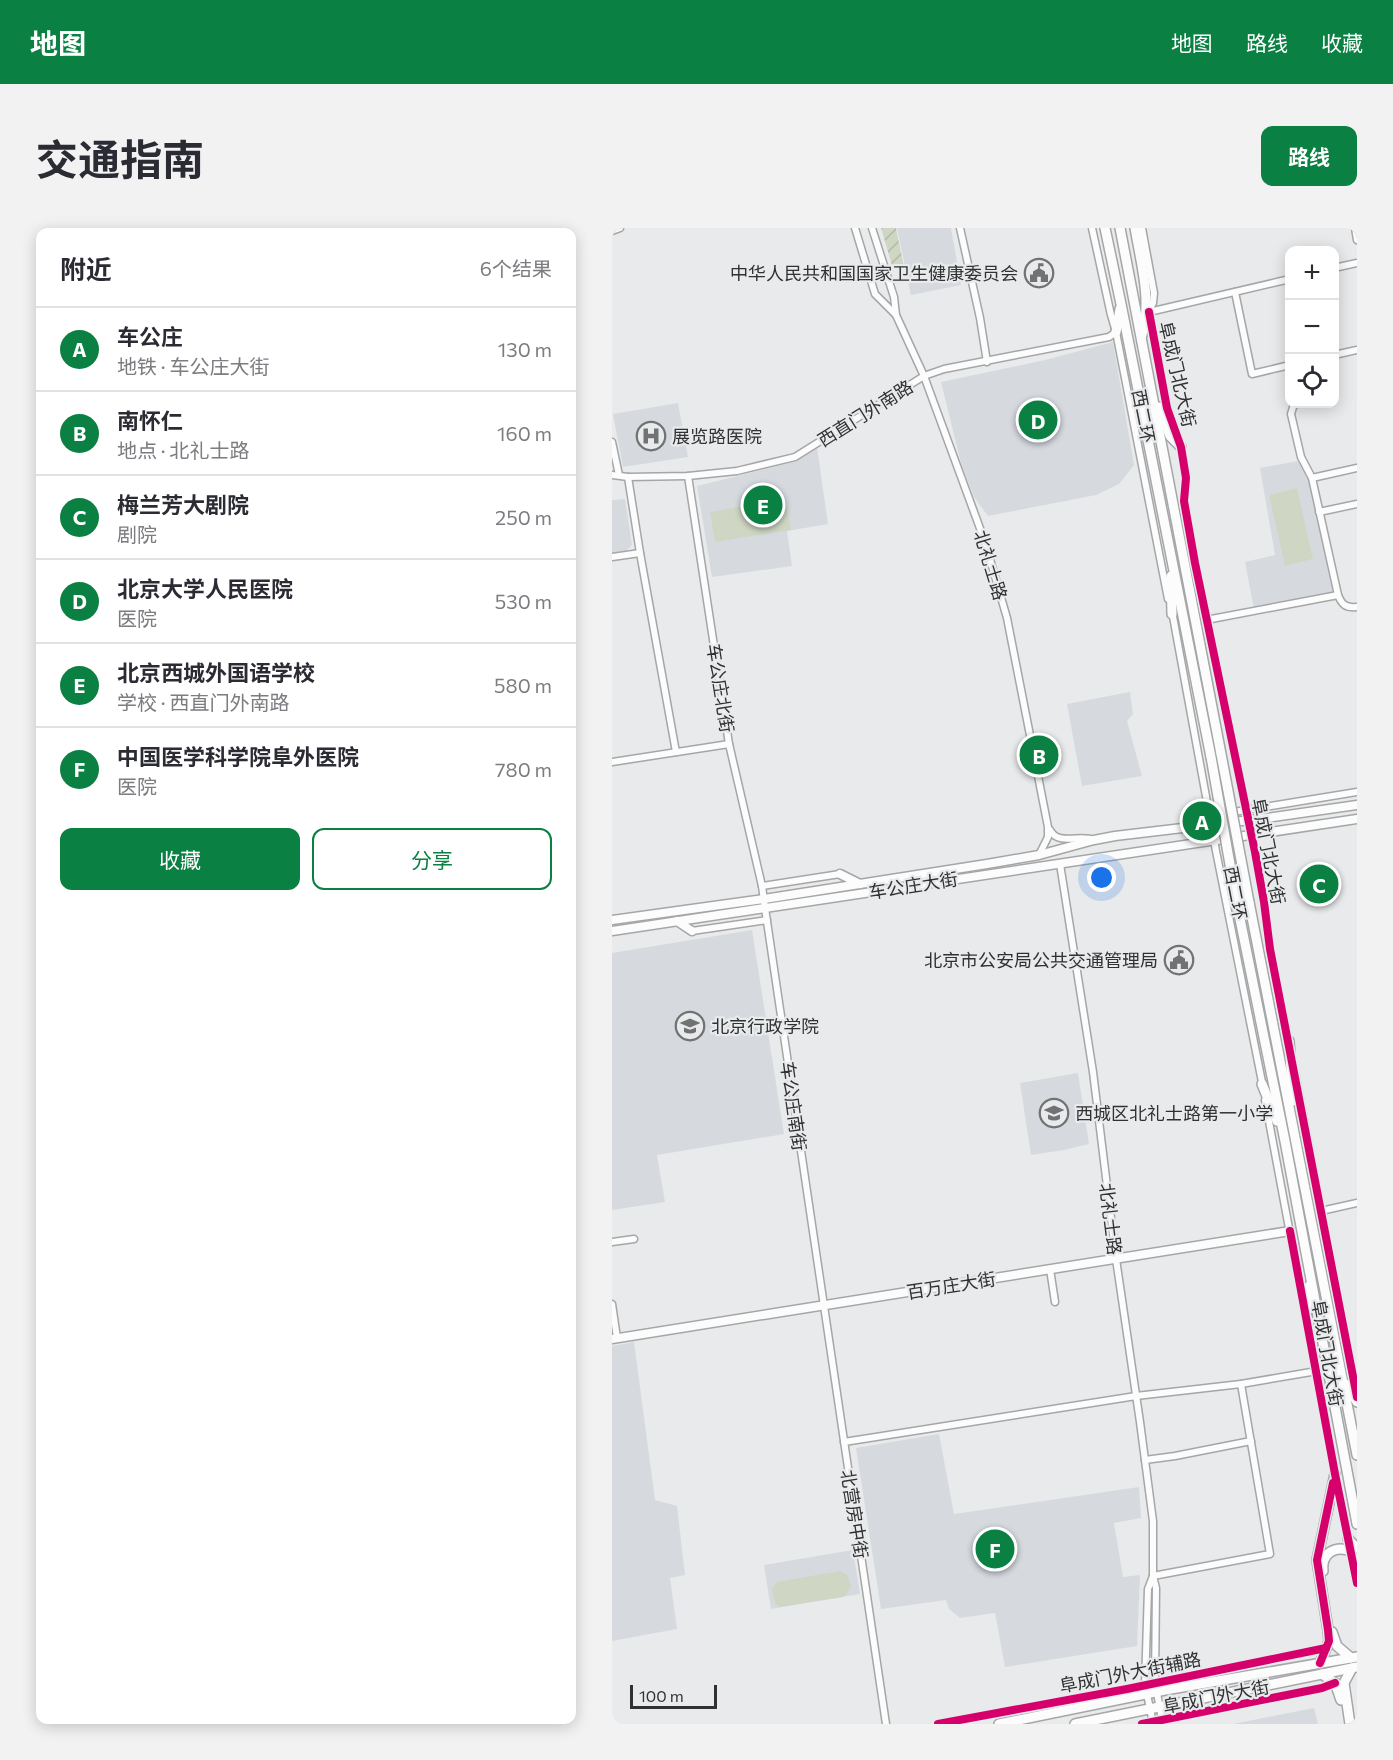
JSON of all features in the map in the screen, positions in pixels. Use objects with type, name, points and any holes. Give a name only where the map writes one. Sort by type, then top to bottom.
[{"type":"highway","name":"西二环","points":[[1105,228],[1170,546],[1249,902],[1357,1455]]},
{"type":"highway","name":"西二环","points":[[1120,228],[1216,756],[1237,904],[1285,1142],[1357,1524]]},
{"type":"highway","points":[[1135,228],[1147,299],[1147,315],[1142,341]]},
{"type":"highway","points":[[1116,332],[1121,304]]},
{"type":"highway","points":[[1150,390],[1158,403],[1170,436],[1181,447]]},
{"type":"highway","points":[[1170,546],[1172,614]]},
{"type":"highway","points":[[1289,1041],[1296,1139]]},
{"type":"highway","points":[[1262,1084],[1285,1142]]},
{"type":"highway","points":[[1306,1314],[1311,1278]]},
{"type":"highway","points":[[1343,1379],[1357,1402]]},
{"type":"highway","points":[[1320,1663],[1329,1641],[1317,1560],[1335,1474]]},
{"type":"highway","points":[[1348,1539],[1354,1550]]},
{"type":"highway","points":[[1350,1724],[1344,1683],[1354,1662],[1334,1640],[1322,1566],[1325,1556],[1332,1549],[1354,1550]]},
{"type":"highway","name":"阜成门外大街","points":[[999,1724],[1150,1688],[1320,1663],[1354,1662]]},
{"type":"highway","name":"阜成门外大街","points":[[1075,1724],[1322,1674],[1354,1662]]},
{"type":"highway","points":[[1322,1674],[1335,1683],[1345,1724]]},
{"type":"main road","name":"车公庄大街","points":[[612,931],[677,921],[861,884],[1039,855],[1094,840],[1210,820],[1248,820],[1357,805]]},
{"type":"main road","name":"车公庄大街","points":[[612,920],[765,903],[1060,864],[1357,819]]},
{"type":"main road","points":[[840,874],[861,884]]},
{"type":"main road","points":[[677,921],[692,931]]},
{"type":"main road","name":"百万庄大街","points":[[614,1338],[1290,1231]]},
{"type":"street","points":[[612,231],[620,228]]},
{"type":"street","name":"北礼士路","points":[[855,228],[875,294],[896,315]]},
{"type":"street","name":"北礼士路","points":[[872,228],[894,297],[896,315],[924,376],[986,542],[1007,618],[1048,827],[1048,837],[1039,855]]},
{"type":"street","points":[[960,228],[980,318],[987,362]]},
{"type":"street","name":"阜成门北大街","points":[[1092,228],[1116,332],[1172,614],[1348,1539]]},
{"type":"street","name":"阜成门北大街","points":[[1142,228],[1154,293],[1153,304],[1147,315],[1167,408],[1181,447],[1186,478],[1184,501],[1206,620],[1251,835],[1264,902],[1270,949],[1357,1397]]},
{"type":"street","points":[[1355,228],[1357,240]]},
{"type":"street","points":[[1339,267],[1357,263]]},
{"type":"street","points":[[1147,315],[1285,280]]},
{"type":"street","points":[[1235,292],[1252,374],[1285,366]]},
{"type":"street","name":"西直门外南路","points":[[615,475],[628,477],[688,476],[737,471],[795,457],[924,376],[944,369],[1109,337],[1116,332]]},
{"type":"street","points":[[1339,354],[1357,350]]},
{"type":"street","points":[[1293,408],[1291,414],[1301,457],[1312,478],[1338,595],[1345,606],[1357,607]]},
{"type":"street","points":[[612,442],[615,475]]},
{"type":"street","points":[[1312,478],[1357,468]]},
{"type":"street","name":"车公庄北街","points":[[688,476],[729,744],[765,903]]},
{"type":"street","points":[[628,477],[676,752]]},
{"type":"street","points":[[1319,512],[1357,504]]},
{"type":"street","points":[[612,557],[640,553]]},
{"type":"street","points":[[1206,620],[1338,595]]},
{"type":"street","points":[[612,762],[729,744]]},
{"type":"street","points":[[1210,820],[1246,810],[1357,792]]},
{"type":"street","points":[[1048,827],[1056,838],[1086,837],[1094,840]]},
{"type":"street","name":"北礼士路","points":[[1060,864],[1093,1072],[1116,1258],[1153,1521],[1153,1576],[1148,1589],[1150,1688],[1154,1708]]},
{"type":"street","points":[[762,886],[840,874]]},
{"type":"street","name":"车公庄南街","points":[[765,903],[823,1304]]},
{"type":"street","points":[[692,931],[767,920]]},
{"type":"street","points":[[1321,1210],[1357,1203]]},
{"type":"street","points":[[612,1242],[634,1239]]},
{"type":"street","points":[[1050,1269],[1055,1302]]},
{"type":"street","points":[[612,1304],[614,1338]]},
{"type":"street","name":"北营房中街","points":[[823,1304],[886,1724]]},
{"type":"street","points":[[844,1442],[1136,1396],[1241,1384],[1311,1372]]},
{"type":"street","points":[[1153,1576],[1270,1554],[1241,1384]]},
{"type":"street","points":[[1145,1460],[1251,1441]]},
{"type":"street","points":[[1354,1550],[1357,1583]]},
{"type":"street","name":"阜成门外大街辅路","points":[[938,1724],[1150,1688],[1326,1648]]},
{"type":"street","points":[[1142,1724],[1162,1722],[1322,1688],[1335,1683]]},
{"type":"street","points":[[1154,1708],[1162,1722]]},
{"type":"street","points":[[1153,1723],[1154,1708]]},
{"type":"shaded area","points":[[897,228],[951,228],[961,285],[911,295]]},
{"type":"shaded area","points":[[1113,342],[1134,465],[1119,484],[1096,495],[988,516],[974,497],[961,463],[941,382],[1045,360]]},
{"type":"shaded area","name":"展览路医院","points":[[678,403],[688,457],[623,467],[613,414]]},
{"type":"shaded area","points":[[817,447],[828,524],[787,531],[792,566],[712,577],[697,486],[797,461]]},
{"type":"shaded area","points":[[1298,461],[1309,478],[1333,593],[1254,609],[1245,562],[1275,555],[1260,468]]},
{"type":"shaded area","points":[[625,499],[632,545],[625,552],[612,554],[612,500]]},
{"type":"shaded area","points":[[1130,692],[1133,714],[1127,721],[1142,776],[1082,786],[1067,704]]},
{"type":"shaded area","name":"北京行政学院","points":[[752,930],[784,1134],[657,1155],[665,1202],[612,1210],[612,953]]},
{"type":"shaded area","name":"西城区北礼士路第一小学","points":[[1078,1073],[1089,1144],[1031,1155],[1020,1083]]},
{"type":"shaded area","points":[[634,1342],[655,1500],[677,1506],[685,1575],[670,1578],[677,1629],[612,1641],[612,1346]]},
{"type":"shaded area","points":[[939,1434],[954,1514],[1139,1487],[1141,1518],[1114,1523],[1123,1577],[1140,1575],[1137,1646],[1005,1667],[995,1613],[960,1618],[949,1609],[946,1600],[881,1609],[856,1448]]},
{"type":"shaded area","points":[[853,1550],[860,1594],[771,1609],[764,1565]]},
{"type":"shaded area","points":[[1314,1708],[1318,1724],[1233,1724]]},
{"type":"green space","points":[[881,228],[896,228],[904,267],[893,269]]},
{"type":"green space","points":[[1297,488],[1313,559],[1285,566],[1269,495]]},
{"type":"green space","points":[[785,499],[791,530],[715,542],[710,512]]},
{"type":"green space","points":[[840,1571],[847,1575],[851,1585],[843,1597],[779,1607],[775,1603],[772,1589],[777,1582]]},
{"type":"cycle path","points":[[1149,312],[1167,408],[1181,447],[1186,478],[1184,501],[1195,563],[1255,852],[1270,949],[1357,1397]]},
{"type":"cycle path","points":[[1290,1231],[1357,1583]]},
{"type":"cycle path","points":[[1320,1663],[1329,1641],[1317,1560],[1333,1483]]},
{"type":"cycle path","points":[[938,1724],[1127,1689],[1326,1648]]},
{"type":"cycle path","points":[[1142,1724],[1322,1688],[1335,1683]]},
{"type":"place","name":"中华人民共和国国家卫生健康委员会","points":[[1039,273]]},
{"type":"place","name":"北京大学人民医院","points":[[1038,420]]},
{"type":"place","name":"展览路医院","points":[[651,436]]},
{"type":"place","name":"北京西城外国语学校","points":[[763,505]]},
{"type":"place","name":"南怀仁","points":[[1039,755]]},
{"type":"place","name":"车公庄","points":[[1202,821]]},
{"type":"place","name":"梅兰芳大剧院","points":[[1319,884]]},
{"type":"place","name":"北京市公安局公共交通管理局","points":[[1179,960]]},
{"type":"place","name":"北京行政学院","points":[[690,1026]]},
{"type":"place","name":"西城区北礼士路第一小学","points":[[1054,1113]]},
{"type":"place","name":"中国医学科学院阜外医院","points":[[995,1549]]}]
